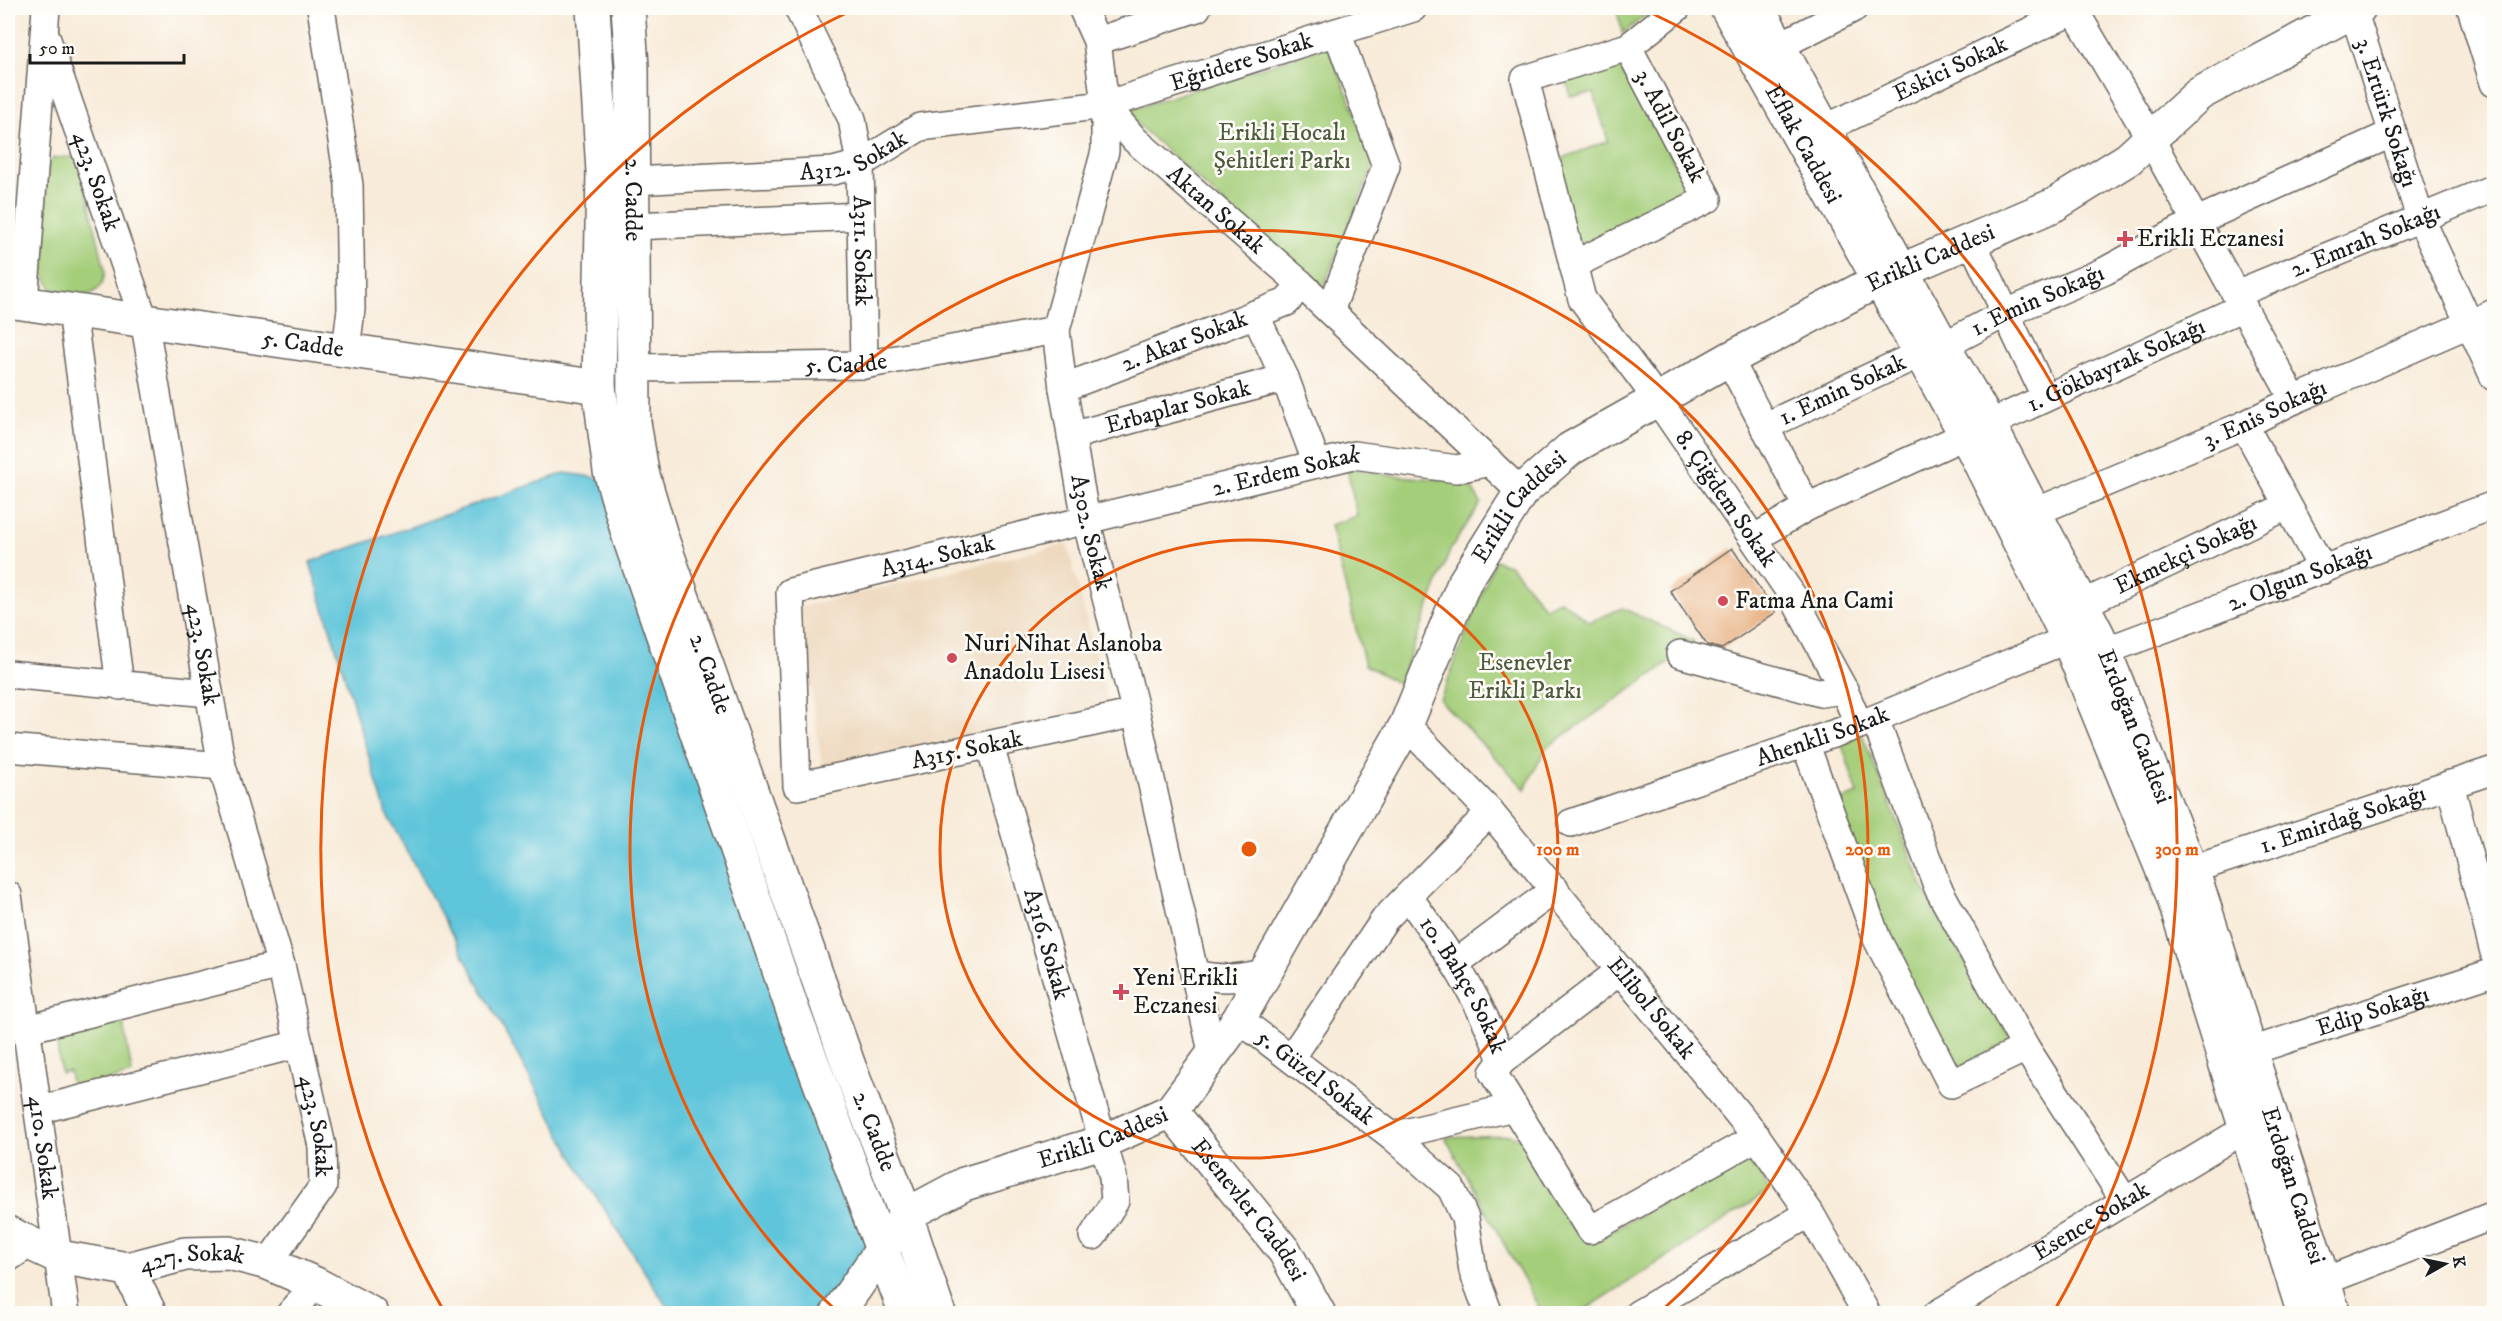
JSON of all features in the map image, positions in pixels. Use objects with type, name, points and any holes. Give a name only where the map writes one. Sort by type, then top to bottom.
[{"type":"main road","name":"2. Cadde","points":[[593,8],[603,172],[599,387],[610,471],[629,537],[792,1008],[884,1248],[906,1314]]},
{"type":"main road","name":"2. Cadde","points":[[627,8],[632,67],[632,368],[634,422],[642,472],[662,539],[846,1059],[906,1215],[939,1314]]},
{"type":"main road","name":"Eflak Caddesi","points":[[1727,8],[1891,275]]},
{"type":"main road","name":"Eflak Caddesi","points":[[1758,8],[1824,129],[1891,275]]},
{"type":"main road","name":"Erikli Caddesi","points":[[906,1215],[964,1184],[1102,1142],[1171,1111],[1239,1019],[1406,725],[1464,583],[1521,492],[1570,449],[1729,359],[1891,275],[1972,242],[2054,204],[2102,177],[2128,159],[2199,94],[2354,8]]},
{"type":"main road","name":"Erdoğan Caddesi","points":[[1891,275],[1977,429],[2035,512],[2105,651],[2191,870],[2334,1314]]},
{"type":"main road","name":"5. Cadde","points":[[16,302],[599,387]]},
{"type":"main road","name":"Erdoğan Caddesi","points":[[1977,429],[2068,639],[2173,896],[2304,1314]]},
{"type":"main road","name":"Esenevler Caddesi","points":[[1171,1111],[1285,1252],[1319,1314]]},
{"type":"main road","points":[[837,1314],[906,1215]]},
{"type":"main road","name":"427. Sokak","points":[[15,1245],[59,1257],[128,1269],[185,1254],[229,1253],[268,1263],[316,1284],[372,1314]]},
{"type":"main road","points":[[128,1269],[150,1314]]},
{"type":"street","points":[[16,302],[46,8]]},
{"type":"street","points":[[321,8],[349,185],[351,309],[346,350]]},
{"type":"street","name":"A311. Sokak","points":[[798,8],[852,119],[860,164],[864,365]]},
{"type":"street","name":"A302. Sokak","points":[[1082,8],[1096,41],[1105,105],[1105,151],[1056,330],[1063,388],[1086,520],[1136,713],[1213,1056]]},
{"type":"street","points":[[1096,41],[1197,8]]},
{"type":"street","name":"Eğridere Sokak","points":[[1105,105],[1413,8]]},
{"type":"street","name":"3. Adil Sokak","points":[[1657,399],[1582,299],[1525,79],[1628,47],[1677,8]]},
{"type":"street","points":[[1779,46],[1854,8]]},
{"type":"street","name":"3. Ertürk Sokağı","points":[[2354,8],[2420,217],[2482,318],[2494,377]]},
{"type":"street","points":[[2471,8],[2493,74]]},
{"type":"street","points":[[2074,9],[2150,138],[2294,400]]},
{"type":"street","name":"Eskici Sokak","points":[[1824,129],[2074,9]]},
{"type":"street","points":[[1330,311],[1386,166],[1337,32]]},
{"type":"street","name":"423. Sokak","points":[[45,34],[144,320],[222,766],[281,965],[322,1146],[323,1186],[268,1263]]},
{"type":"street","name":"3. Adil Sokak","points":[[1574,265],[1708,199],[1628,47]]},
{"type":"street","name":"A312. Sokak","points":[[633,181],[833,171],[860,164],[920,128],[1105,105]]},
{"type":"street","name":"Aktan Sokak","points":[[1105,105],[1135,140],[1300,283],[1521,492]]},
{"type":"street","name":"1. Emin Sokağı","points":[[1932,350],[2004,314],[2105,271],[2195,222],[2393,133]]},
{"type":"street","name":"2. Emrah Sokağı","points":[[2240,301],[2420,217],[2494,188]]},
{"type":"street","points":[[633,226],[861,216]]},
{"type":"street","points":[[1972,242],[2004,314],[2045,396]]},
{"type":"street","name":"2. Akar Sokak","points":[[1063,388],[1287,302],[1300,283]]},
{"type":"street","name":"1. Gökbayrak Sokağı","points":[[1755,538],[1807,507],[1977,429],[2240,301]]},
{"type":"street","points":[[72,310],[120,686]]},
{"type":"street","name":"Erbaplar Sokak","points":[[1255,314],[1285,378],[1317,464]]},
{"type":"street","name":"3. Enis Sokağı","points":[[2035,512],[2244,425],[2294,400],[2482,318]]},
{"type":"street","name":"5. Cadde","points":[[632,368],[864,365],[1056,330]]},
{"type":"street","name":"1. Emin Sokak","points":[[1764,427],[1932,350]]},
{"type":"street","points":[[1729,359],[1807,507]]},
{"type":"street","name":"Erbaplar Sokak","points":[[1071,436],[1285,378]]},
{"type":"street","name":"8. Çiğdem Sokak","points":[[1657,399],[1755,538],[1792,595],[1844,690],[1867,722],[1938,888],[2026,1048],[2125,1201]]},
{"type":"street","points":[[2244,425],[2323,570]]},
{"type":"street","name":"2. Erdem Sokak","points":[[1086,520],[1354,455],[1457,469],[1490,462]]},
{"type":"street","name":"2. Olgun Sokağı","points":[[2105,651],[2494,505]]},
{"type":"street","name":"Ekmekçi Sokağı","points":[[2083,604],[2287,506]]},
{"type":"street","name":"A314. Sokak","points":[[797,786],[790,592],[1086,520]]},
{"type":"street","name":"Ahenkli Sokak","points":[[1571,823],[1867,722],[2068,639]]},
{"type":"street","points":[[1680,654],[1821,693],[1844,690]]},
{"type":"street","points":[[8,674],[209,693]]},
{"type":"street","name":"A315. Sokak","points":[[797,786],[1136,713]]},
{"type":"street","name":"Elibol Sokak","points":[[1406,725],[1490,812],[1757,1137],[1810,1213],[1867,1314]]},
{"type":"street","points":[[1805,743],[1877,939],[1950,1084],[2026,1048]]},
{"type":"street","name":"A316. Sokak","points":[[990,746],[1113,1177],[1115,1201],[1093,1236]]},
{"type":"street","points":[[8,748],[222,766]]},
{"type":"street","name":"1. Emirdağ Sokağı","points":[[2191,870],[2494,770]]},
{"type":"street","points":[[2450,784],[2494,952]]},
{"type":"street","name":"10. Bahçe Sokak","points":[[1291,1058],[1384,919],[1490,812]]},
{"type":"street","points":[[1456,963],[1555,889]]},
{"type":"street","name":"410. Sokak","points":[[8,895],[66,1314]]},
{"type":"street","name":"10. Bahçe Sokak","points":[[1408,896],[1456,963],[1490,1026],[1502,1061],[1493,1073],[1514,1107]]},
{"type":"street","points":[[27,1029],[281,965]]},
{"type":"street","points":[[1502,1061],[1621,970]]},
{"type":"street","points":[[1194,974],[1220,980],[1242,979],[1266,972]]},
{"type":"street","name":"Edip Sokağı","points":[[2251,1051],[2494,972]]},
{"type":"street","name":"5. Güzel Sokak","points":[[1239,1019],[1392,1136],[1451,1188],[1465,1218],[1473,1271],[1489,1314]]},
{"type":"street","points":[[38,1110],[299,1044]]},
{"type":"street","points":[[1392,1136],[1514,1107],[1590,1230],[1757,1137]]},
{"type":"street","name":"Esence Sokak","points":[[1937,1314],[2245,1129]]},
{"type":"street","points":[[1638,1314],[1810,1213]]},
{"type":"street","points":[[2325,1281],[2494,1215]]},
{"type":"street","points":[[290,1314],[316,1284]]},
{"type":"shaded area","name":"Nuri Nihat Aslanoba Anadolu Lisesi","points":[[1067,544],[1110,710],[822,769],[800,607]]},
{"type":"green space","points":[[1616,8],[1655,8],[1623,33]]},
{"type":"green space","name":"Erikli Hocalı Şehitleri Parkı","points":[[1328,46],[1375,162],[1321,292],[1134,121],[1133,109]]},
{"type":"green space","points":[[1606,66],[1620,67],[1648,110],[1688,190],[1690,201],[1591,250],[1575,246],[1555,161],[1608,141],[1594,93],[1570,96],[1566,73]]},
{"type":"green space","points":[[73,157],[80,163],[105,270],[99,288],[86,295],[69,294],[52,289],[44,275],[48,167],[53,158]]},
{"type":"green space","points":[[1347,468],[1388,475],[1468,482],[1481,503],[1451,548],[1399,684],[1365,665],[1330,525],[1357,516]]},
{"type":"green space","name":"Esenevler Erikli Parkı","points":[[1495,560],[1511,566],[1545,608],[1560,600],[1590,622],[1622,608],[1694,641],[1675,659],[1546,748],[1525,789],[1440,700]]},
{"type":"green space","points":[[1862,734],[1929,901],[2012,1040],[1954,1071],[1883,933],[1834,803],[1858,794],[1841,742]]},
{"type":"green space","points":[[122,1014],[132,1074],[72,1091],[69,1071],[61,1073],[55,1030]]},
{"type":"green space","points":[[1510,1135],[1523,1140],[1590,1243],[1745,1156],[1754,1161],[1769,1191],[1580,1313],[1542,1313],[1445,1137]]},
{"type":"water","points":[[565,473],[613,480],[884,1248],[820,1313],[671,1313],[585,1179],[386,813],[310,562]]},
{"type":"building","name":"Fatma Ana Cami","points":[[1732,548],[1776,612],[1722,649],[1707,645],[1670,591]]},
{"type":"place","name":"Erikli Eczanesi","points":[[2125,239]]},
{"type":"place","name":"Fatma Ana Cami","points":[[1723,601]]},
{"type":"place","name":"Nuri Nihat Aslanoba Anadolu Lisesi","points":[[952,658]]},
{"type":"place","name":"Yeni Erikli Eczanesi","points":[[1121,992]]}]
